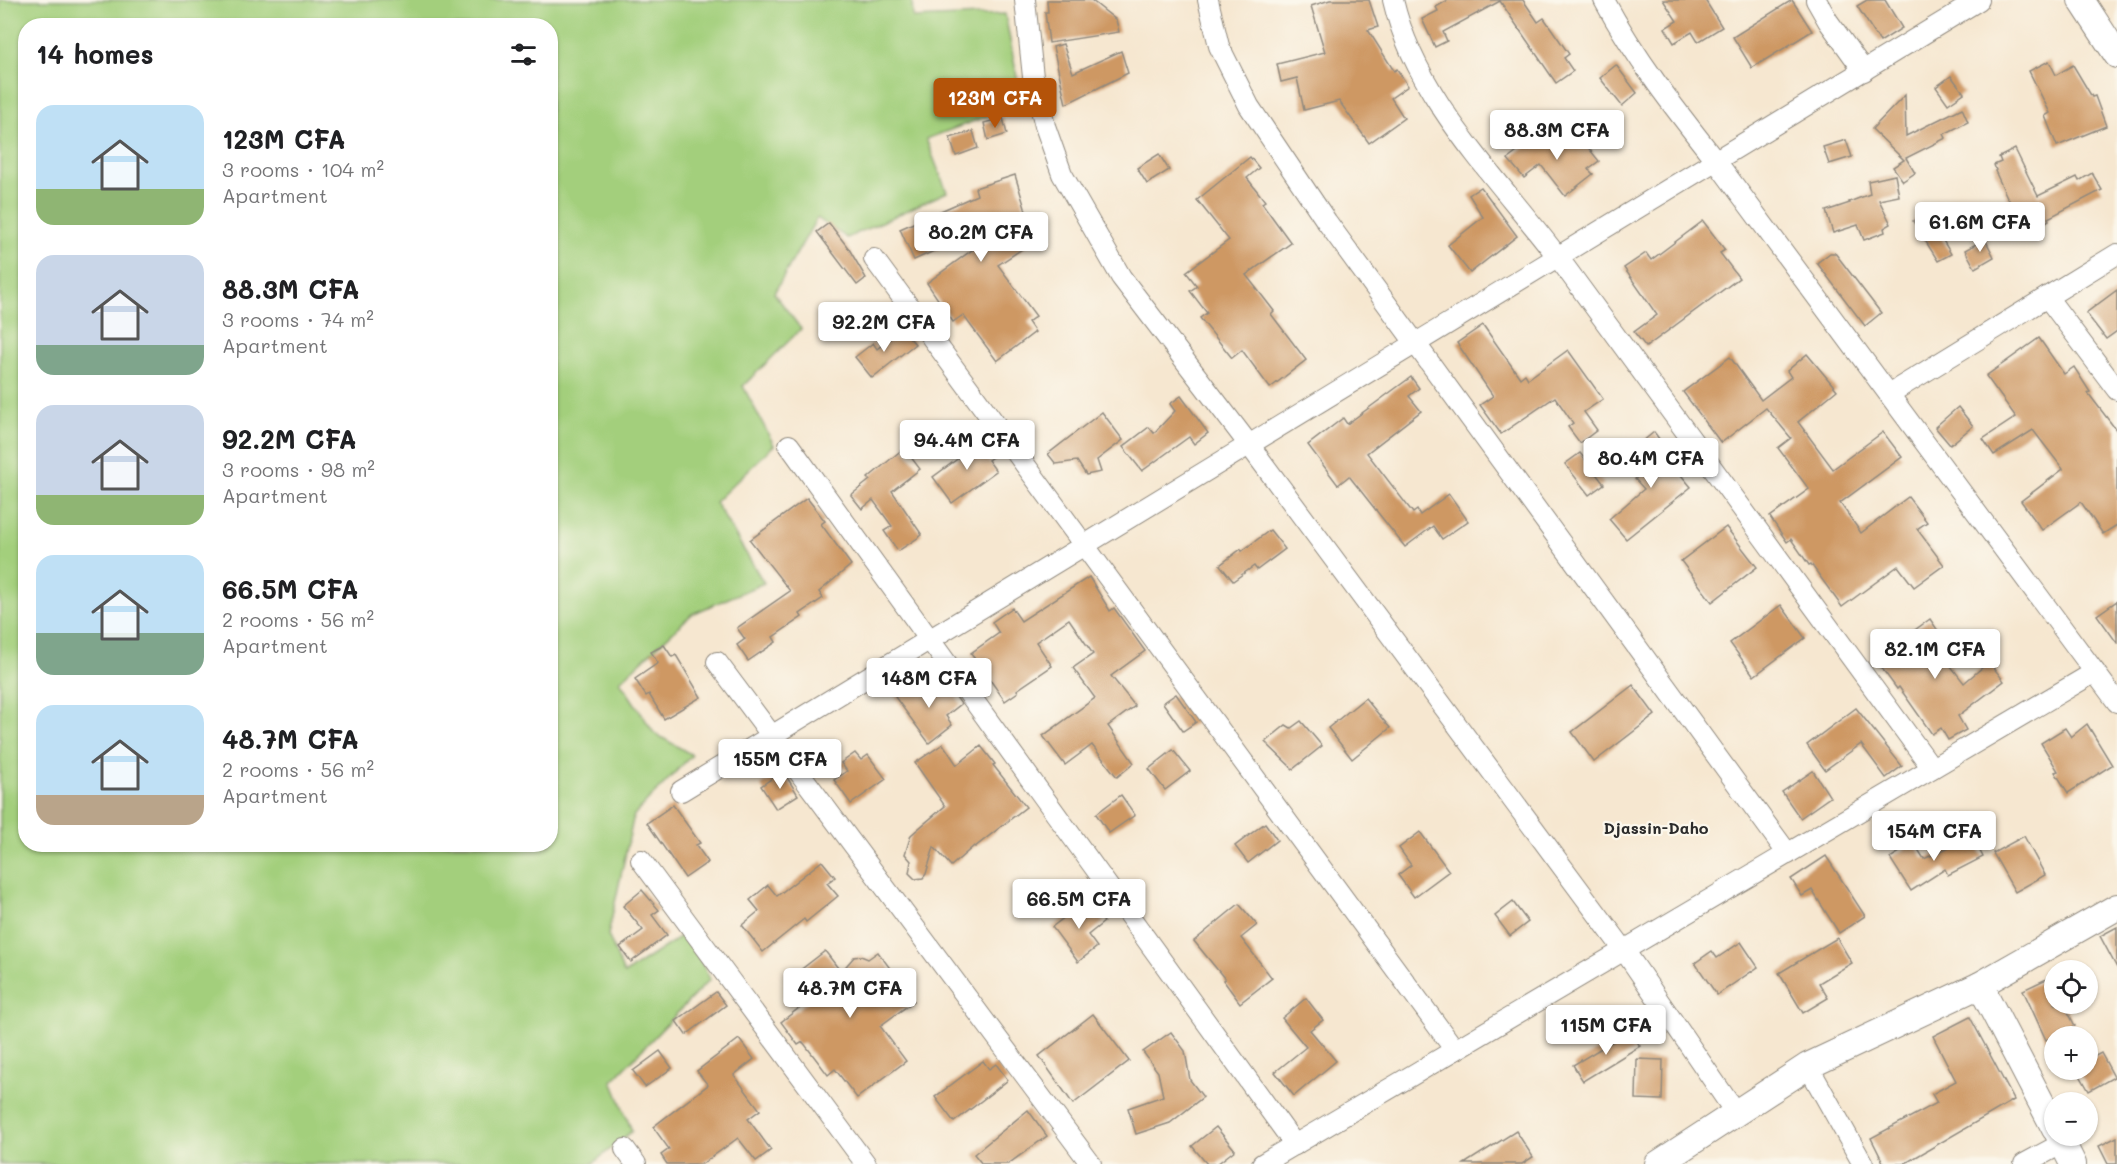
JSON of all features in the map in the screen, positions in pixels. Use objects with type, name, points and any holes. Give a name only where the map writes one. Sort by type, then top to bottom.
[{"type":"street","points":[[1025,0],[1033,77],[1045,126],[1062,174],[1121,277],[1250,446],[1624,950],[1735,1112]]},
{"type":"street","points":[[1208,0],[1220,46],[1249,106],[1327,222],[1788,854]]},
{"type":"street","points":[[1393,0],[1406,42],[1425,82],[1488,172],[1558,258],[1932,768]]},
{"type":"street","points":[[1604,0],[1637,57],[2117,702]]},
{"type":"street","points":[[1816,0],[1828,21],[1864,71]]},
{"type":"street","points":[[681,791],[1979,0]]},
{"type":"street","points":[[2081,0],[2117,56]]},
{"type":"street","points":[[1889,394],[2117,254]]},
{"type":"street","points":[[874,259],[1455,1050]]},
{"type":"street","points":[[2047,297],[2117,390]]},
{"type":"street","points":[[789,445],[1295,1144]]},
{"type":"street","points":[[717,662],[1090,1164]]},
{"type":"street","points":[[1262,1164],[2095,672]]},
{"type":"street","points":[[641,860],[866,1164]]},
{"type":"street","points":[[1658,1164],[1808,1066],[1980,985],[2117,907]]},
{"type":"street","points":[[1980,985],[2044,1108]]},
{"type":"street","points":[[1808,1066],[1863,1164]]},
{"type":"street","points":[[2024,1164],[2057,1146]]},
{"type":"green space","points":[[0,0],[912,0],[913,18],[1005,14],[1022,103],[926,139],[947,192],[847,238],[817,218],[774,293],[801,329],[743,386],[774,445],[715,502],[764,583],[692,614],[620,681],[654,733],[692,755],[634,815],[608,935],[624,974],[686,933],[710,979],[612,1081],[632,1131],[592,1164],[0,1164]]},
{"type":"building","points":[[1047,0],[1091,0],[1116,20],[1119,32],[1049,43],[1045,12],[1048,12]]},
{"type":"building","points":[[1330,0],[1369,0],[1378,27],[1368,30],[1394,71],[1397,69],[1408,86],[1391,98],[1404,118],[1369,143],[1339,101],[1304,110],[1297,78],[1281,82],[1277,64],[1325,52],[1311,6]]},
{"type":"building","points":[[1448,0],[1523,0],[1538,22],[1544,18],[1569,54],[1564,58],[1573,71],[1556,83],[1500,1],[1443,32],[1447,41],[1435,47],[1422,19],[1438,11],[1436,7]]},
{"type":"building","points":[[1663,0],[1705,0],[1722,27],[1698,42],[1692,32],[1674,43],[1665,28],[1677,21]]},
{"type":"building","points":[[1792,0],[1812,31],[1752,68],[1733,37]]},
{"type":"building","points":[[1867,0],[1885,0],[1902,28],[1880,42],[1857,6]]},
{"type":"building","points":[[1063,44],[1073,73],[1121,51],[1128,73],[1066,104],[1053,47]]},
{"type":"building","points":[[2049,61],[2056,75],[2073,65],[2092,97],[2095,96],[2106,126],[2057,146],[2045,116],[2050,113],[2029,71]]},
{"type":"building","points":[[1616,65],[1637,93],[1622,106],[1600,78]]},
{"type":"building","points":[[1951,76],[1964,93],[1948,104],[1936,87]]},
{"type":"building","points":[[1905,95],[1906,136],[1962,108],[1968,122],[1944,134],[1946,138],[1906,158],[1915,173],[1903,181],[1893,167],[1904,160],[1872,129]]},
{"type":"building","points":[[1003,118],[1007,134],[988,140],[984,123]]},
{"type":"building","points":[[1557,129],[1572,148],[1582,140],[1599,161],[1588,169],[1593,174],[1565,196],[1541,165],[1524,178],[1508,159],[1530,142],[1534,147]]},
{"type":"building","points":[[973,131],[978,148],[956,156],[950,138]]},
{"type":"building","points":[[1846,140],[1852,157],[1829,164],[1823,147]]},
{"type":"building","points":[[2015,149],[2038,196],[2077,177],[2079,181],[2092,173],[2102,190],[2048,218],[2049,220],[2029,233],[2007,197],[1994,165],[2001,162],[1999,157]]},
{"type":"building","points":[[1159,154],[1169,170],[1147,184],[1137,168]]},
{"type":"building","points":[[1250,157],[1259,168],[1247,178],[1265,201],[1262,203],[1291,243],[1246,275],[1274,311],[1271,314],[1306,360],[1270,388],[1242,350],[1232,358],[1200,318],[1207,313],[1190,291],[1197,286],[1186,272],[1229,240],[1197,200]]},
{"type":"building","points":[[1015,175],[1028,218],[1040,237],[998,265],[1036,316],[1028,322],[1035,332],[997,361],[963,315],[953,322],[927,283],[1002,228],[998,222],[914,260],[900,229],[977,195],[975,188]]},
{"type":"building","points":[[1895,175],[1899,196],[1879,200],[1891,224],[1884,228],[1885,232],[1864,240],[1858,225],[1833,233],[1826,211],[1870,194],[1868,181]]},
{"type":"building","points":[[1481,187],[1517,236],[1470,273],[1448,245],[1483,217],[1469,195]]},
{"type":"building","points":[[1922,215],[1928,215],[1951,254],[1938,261],[1913,221]]},
{"type":"building","points":[[1703,221],[1725,250],[1720,253],[1739,278],[1646,347],[1634,332],[1657,315],[1624,268],[1646,253],[1651,260]]},
{"type":"building","points":[[829,223],[849,249],[866,278],[857,285],[817,232]]},
{"type":"building","points":[[1985,239],[1994,257],[1975,268],[1965,250]]},
{"type":"building","points":[[1830,253],[1835,253],[1881,313],[1865,326],[1817,263]]},
{"type":"building","points":[[2117,290],[2117,331],[2106,339],[2086,313]]},
{"type":"building","points":[[1483,325],[1520,378],[1525,374],[1528,379],[1568,350],[1603,399],[1584,412],[1597,430],[1580,443],[1568,427],[1573,423],[1555,397],[1501,434],[1480,405],[1493,396],[1457,343]]},
{"type":"building","points":[[902,329],[915,344],[872,378],[855,357],[873,343],[877,349]]},
{"type":"building","points":[[2039,338],[2064,374],[2074,367],[2090,392],[2088,393],[2117,431],[2117,525],[2103,534],[2081,502],[2042,530],[2021,501],[2063,469],[2033,430],[1994,455],[1983,439],[2016,417],[1986,376]]},
{"type":"building","points":[[1807,354],[1837,390],[1798,422],[1833,469],[1883,432],[1902,457],[1840,503],[1861,533],[1908,497],[1927,522],[1917,529],[1944,565],[1914,587],[1898,566],[1842,607],[1791,539],[1787,542],[1770,517],[1809,489],[1778,448],[1791,438],[1766,408],[1721,443],[1683,392],[1730,357],[1761,400],[1791,377],[1787,371]]},
{"type":"building","points":[[1411,377],[1419,388],[1409,396],[1421,411],[1367,453],[1413,513],[1417,510],[1420,515],[1449,494],[1468,521],[1442,539],[1433,526],[1405,547],[1349,476],[1338,485],[1308,445],[1343,418],[1347,424]]},
{"type":"building","points":[[1181,396],[1208,433],[1194,444],[1189,437],[1142,471],[1123,447],[1149,427],[1154,433],[1175,411],[1170,404]]},
{"type":"building","points":[[1958,407],[1973,426],[1950,445],[1935,427]]},
{"type":"building","points":[[1102,412],[1123,440],[1097,460],[1101,472],[1086,475],[1077,461],[1056,464],[1048,454]]},
{"type":"building","points":[[1654,432],[1665,447],[1661,451],[1691,487],[1626,539],[1609,519],[1644,489],[1635,479],[1652,465],[1637,446]]},
{"type":"building","points":[[986,438],[998,453],[988,460],[996,471],[952,503],[933,477]]},
{"type":"building","points":[[904,448],[920,469],[892,491],[922,535],[898,551],[884,531],[892,526],[873,500],[862,509],[851,495]]},
{"type":"building","points":[[1580,453],[1604,484],[1589,495],[1565,464]]},
{"type":"building","points":[[807,498],[825,521],[821,524],[851,565],[819,592],[823,598],[800,614],[802,617],[773,637],[776,642],[748,661],[737,645],[745,639],[737,628],[790,591],[750,540]]},
{"type":"building","points":[[1726,527],[1757,567],[1712,602],[1681,561]]},
{"type":"building","points":[[1270,530],[1285,549],[1257,570],[1254,566],[1233,581],[1220,565]]},
{"type":"building","points":[[1089,577],[1110,611],[1114,608],[1145,651],[1111,676],[1135,706],[1108,726],[1134,763],[1117,777],[1092,745],[1065,765],[1043,736],[1095,698],[1073,668],[1093,654],[1069,619],[1036,642],[1052,666],[1005,701],[971,653],[999,633],[992,622],[1012,608],[1021,621]]},
{"type":"building","points":[[2117,601],[2117,643],[2097,615]]},
{"type":"building","points":[[1781,605],[1805,638],[1754,676],[1730,643]]},
{"type":"building","points":[[1930,619],[1951,650],[1943,656],[1964,683],[1989,662],[2004,681],[1958,716],[1966,730],[1948,740],[1941,728],[1932,734],[1899,687],[1897,689],[1875,659]]},
{"type":"building","points":[[664,645],[672,657],[676,655],[701,697],[664,719],[649,694],[646,696],[635,679],[658,663],[651,652]]},
{"type":"building","points":[[919,679],[932,697],[947,684],[961,704],[946,716],[952,725],[929,743],[895,697]]},
{"type":"building","points":[[1633,685],[1655,715],[1594,762],[1572,732]]},
{"type":"building","points":[[1176,694],[1196,722],[1183,731],[1163,703]]},
{"type":"building","points":[[1365,698],[1390,728],[1352,759],[1328,728]]},
{"type":"building","points":[[1856,708],[1902,766],[1886,778],[1861,744],[1825,770],[1807,745]]},
{"type":"building","points":[[1301,721],[1322,746],[1293,769],[1265,742],[1286,725],[1291,728]]},
{"type":"building","points":[[2087,724],[2112,765],[2068,793],[2041,743],[2065,728],[2071,737]]},
{"type":"building","points":[[943,744],[957,765],[981,746],[1026,807],[951,866],[934,847],[926,874],[923,878],[915,879],[909,873],[911,861],[905,854],[911,835],[945,806],[915,763]]},
{"type":"building","points":[[1173,750],[1190,771],[1165,790],[1149,769]]},
{"type":"building","points":[[855,753],[861,760],[868,755],[886,779],[851,804],[834,780],[847,771],[841,763]]},
{"type":"building","points":[[783,771],[798,795],[776,809],[761,786]]},
{"type":"building","points":[[1813,771],[1830,797],[1800,818],[1782,792]]},
{"type":"building","points":[[1121,795],[1135,815],[1109,833],[1096,814]]},
{"type":"building","points":[[673,805],[700,843],[696,845],[708,862],[685,878],[647,823]]},
{"type":"building","points":[[1265,823],[1277,840],[1248,863],[1235,846]]},
{"type":"building","points":[[1420,832],[1449,871],[1414,897],[1398,875],[1411,865],[1399,848]]},
{"type":"building","points":[[1972,836],[1983,857],[1948,875],[1945,869],[1911,891],[1890,858],[1914,843],[1924,859]]},
{"type":"building","points":[[2024,836],[2045,875],[2015,892],[1993,853]]},
{"type":"building","points":[[1826,856],[1865,916],[1839,933],[1812,890],[1802,896],[1791,879]]},
{"type":"building","points":[[822,861],[835,877],[827,883],[838,896],[806,922],[804,919],[763,952],[742,925],[759,911],[750,900],[768,885],[777,896]]},
{"type":"building","points":[[642,890],[659,910],[652,915],[667,935],[631,962],[620,947],[643,930],[623,906]]},
{"type":"building","points":[[1087,900],[1104,922],[1088,935],[1097,947],[1078,962],[1052,927]]},
{"type":"building","points":[[1513,902],[1528,922],[1510,936],[1495,916]]},
{"type":"building","points":[[1239,904],[1257,925],[1241,938],[1272,978],[1240,1003],[1223,980],[1225,979],[1194,941]]},
{"type":"building","points":[[2117,927],[2117,968],[2100,936]]},
{"type":"building","points":[[1837,938],[1852,963],[1819,983],[1828,998],[1803,1013],[1779,973]]},
{"type":"building","points":[[1741,942],[1758,967],[1717,995],[1695,963],[1712,951],[1717,958]]},
{"type":"building","points":[[825,951],[841,972],[854,957],[861,956],[868,959],[878,952],[914,1001],[880,1026],[906,1061],[857,1098],[835,1069],[828,1075],[803,1042],[798,1045],[781,1022],[812,998],[794,975]]},
{"type":"building","points":[[2044,980],[2044,1014],[2069,1014],[2075,1026],[2044,1026],[2044,1036],[2023,990]]},
{"type":"building","points":[[716,992],[726,1005],[686,1035],[676,1021]]},
{"type":"building","points":[[1306,998],[1323,1020],[1310,1030],[1336,1061],[1294,1096],[1275,1072],[1306,1047],[1282,1018]]},
{"type":"building","points":[[1093,1014],[1129,1061],[1073,1104],[1039,1056]]},
{"type":"building","points":[[1970,1017],[2014,1100],[1904,1164],[1884,1164],[1871,1138],[1937,1103],[1932,1094],[1956,1081],[1933,1036]]},
{"type":"building","points":[[1630,1031],[1640,1046],[1583,1081],[1573,1065]]},
{"type":"building","points":[[1171,1032],[1185,1051],[1190,1080],[1203,1097],[1170,1123],[1136,1134],[1128,1108],[1163,1096],[1158,1072],[1143,1052]]},
{"type":"building","points":[[739,1039],[754,1059],[734,1075],[760,1110],[748,1119],[771,1150],[756,1161],[738,1138],[702,1164],[667,1164],[661,1155],[669,1149],[653,1127],[708,1085],[697,1071]]},
{"type":"building","points":[[660,1051],[672,1068],[645,1087],[633,1071]]},
{"type":"building","points":[[2101,1053],[2114,1077],[2089,1091],[2083,1080],[2098,1080],[2098,1055]]},
{"type":"building","points":[[1637,1059],[1663,1060],[1662,1100],[1636,1099]]},
{"type":"building","points":[[983,1061],[989,1069],[996,1064],[1008,1080],[954,1122],[935,1097]]},
{"type":"building","points":[[1028,1110],[1047,1136],[1008,1164],[982,1164],[974,1154]]},
{"type":"building","points":[[1216,1127],[1235,1150],[1217,1164],[1207,1164],[1192,1146]]},
{"type":"building","points":[[1516,1131],[1533,1157],[1522,1164],[1464,1164]]},
{"type":"building","points":[[2117,1137],[2117,1164],[2108,1164],[2099,1146]]},
{"type":"district","name":"Djassin-Daho","points":[[1656,828]]}]
